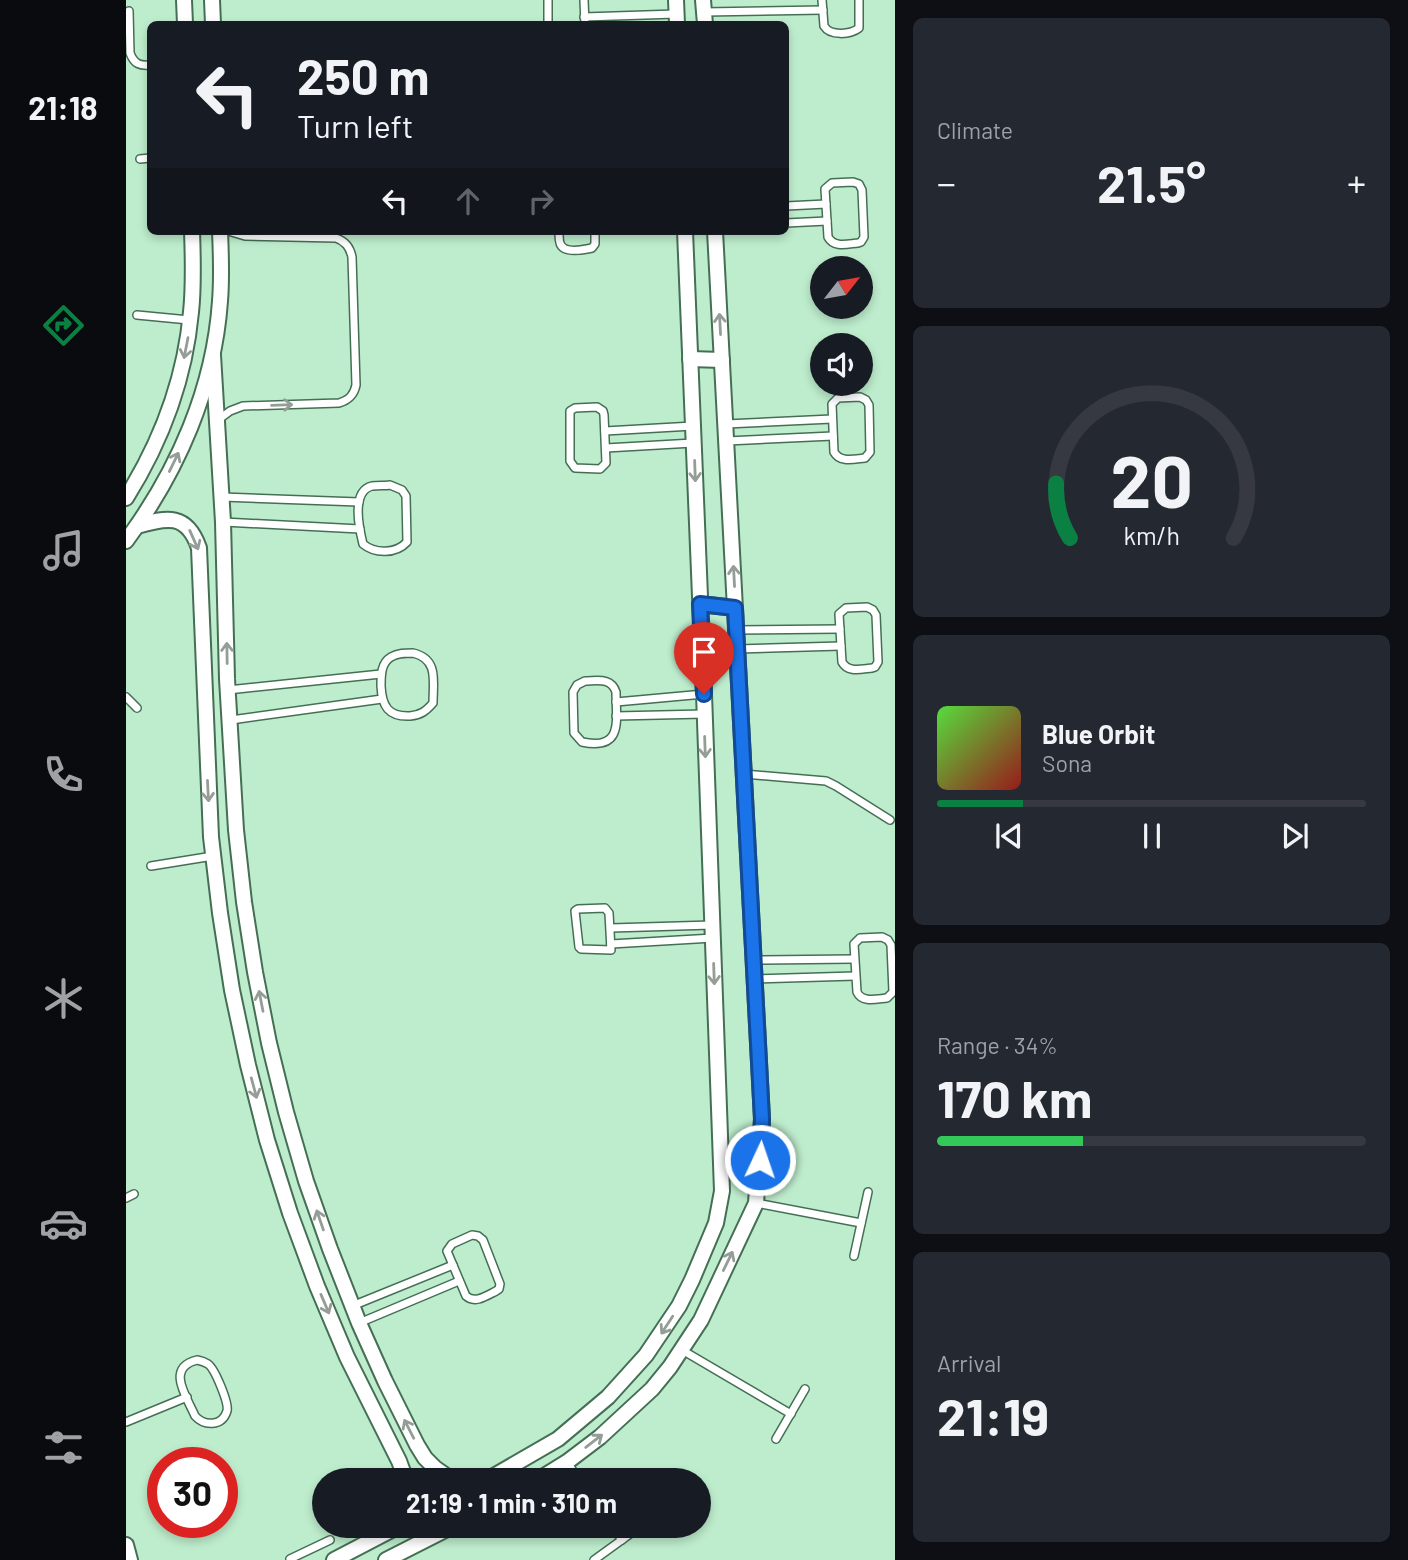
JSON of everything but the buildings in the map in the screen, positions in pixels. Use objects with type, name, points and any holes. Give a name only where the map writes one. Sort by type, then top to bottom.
[{"type":"street","points":[[184,0],[185,21]]},
{"type":"street","points":[[212,0],[213,21]]},
{"type":"street","points":[[127,496],[168,413],[183,363],[193,285],[192,235]]},
{"type":"street","points":[[126,541],[165,481],[188,433],[207,381],[220,300],[220,235]]},
{"type":"street","points":[[508,1468],[558,1439],[608,1397],[646,1355],[679,1306],[692,1280],[716,1223],[723,1191],[685,235]]},
{"type":"street","points":[[557,1468],[627,1414],[652,1389],[682,1350],[707,1308],[756,1203],[762,1119],[715,235]]},
{"type":"street","points":[[213,355],[222,497],[228,690],[236,830],[255,972],[286,1112],[330,1249],[385,1381],[417,1445],[435,1468]]},
{"type":"street","points":[[690,359],[722,359]]},
{"type":"street","points":[[137,526],[174,519],[191,531],[199,548],[213,856],[232,990],[248,1065],[267,1140],[317,1286],[347,1357],[401,1468]]},
{"type":"street","points":[[700,604],[735,608]]},
{"type":"street","points":[[207,760],[231,756]]},
{"type":"street","points":[[608,1397],[627,1414]]},
{"type":"street","points":[[334,1560],[377,1538]]},
{"type":"street","points":[[386,1560],[429,1538]]},
{"type":"street","points":[[126,1545],[131,1560]]},
{"type":"lane","points":[[548,0],[548,21]]},
{"type":"lane","points":[[593,0],[584,0],[585,21],[676,13]]},
{"type":"lane","points":[[822,0],[824,26],[831,33],[854,32],[860,25],[859,0]]},
{"type":"lane","points":[[704,12],[823,10]]},
{"type":"lane","points":[[129,11],[130,53],[139,64],[147,65]]},
{"type":"lane","points":[[140,159],[147,158]]},
{"type":"lane","points":[[829,184],[859,184],[862,190],[863,239],[858,243],[832,243],[828,237],[827,221],[825,189],[829,184]]},
{"type":"lane","points":[[789,206],[826,204]]},
{"type":"lane","points":[[789,223],[827,221]]},
{"type":"lane","points":[[218,421],[230,411],[243,407],[339,403],[349,399],[356,385],[352,257],[345,243],[335,238],[238,235]]},
{"type":"lane","points":[[559,235],[560,244],[568,250],[589,250],[594,247],[595,235]]},
{"type":"lane","points":[[137,315],[190,320]]},
{"type":"lane","points":[[860,397],[866,400],[869,405],[869,454],[864,458],[838,458],[834,452],[833,436],[832,404],[835,400],[860,397]]},
{"type":"lane","points":[[597,407],[604,415],[605,431],[606,463],[600,469],[578,469],[573,466],[570,461],[570,411],[575,408],[597,407]]},
{"type":"lane","points":[[726,424],[832,419]]},
{"type":"lane","points":[[605,431],[693,426]]},
{"type":"lane","points":[[727,441],[833,436]]},
{"type":"lane","points":[[606,448],[694,443]]},
{"type":"lane","points":[[390,485],[402,490],[406,496],[407,542],[395,550],[375,551],[363,544],[359,502],[362,492],[372,486],[390,485]]},
{"type":"lane","points":[[222,497],[359,502]]},
{"type":"lane","points":[[223,522],[360,529]]},
{"type":"lane","points":[[867,607],[873,610],[876,615],[877,665],[872,668],[846,668],[842,662],[841,646],[839,614],[843,609],[867,607]]},
{"type":"lane","points":[[737,630],[840,629]]},
{"type":"lane","points":[[737,649],[841,646]]},
{"type":"lane","points":[[398,654],[420,655],[433,667],[433,703],[426,712],[418,715],[401,716],[392,713],[382,699],[381,674],[384,662],[398,654]]},
{"type":"lane","points":[[228,690],[381,674]]},
{"type":"lane","points":[[585,681],[608,681],[615,687],[615,716],[614,735],[606,742],[582,742],[574,733],[573,692],[577,685],[585,681]]},
{"type":"lane","points":[[616,702],[704,694]]},
{"type":"lane","points":[[126,697],[137,708]]},
{"type":"lane","points":[[231,720],[382,699]]},
{"type":"lane","points":[[615,716],[704,714]]},
{"type":"lane","points":[[744,775],[825,781],[890,820]]},
{"type":"lane","points":[[150,866],[213,856]]},
{"type":"lane","points":[[605,908],[609,913],[611,944],[609,951],[580,949],[575,911],[605,908]]},
{"type":"lane","points":[[611,928],[713,932]]},
{"type":"lane","points":[[611,944],[713,932]]},
{"type":"lane","points":[[882,937],[888,940],[891,945],[892,994],[887,998],[861,998],[857,992],[855,976],[854,944],[858,939],[882,937]]},
{"type":"lane","points":[[754,960],[855,959]]},
{"type":"lane","points":[[755,979],[855,976]]},
{"type":"lane","points":[[854,1256],[868,1192]]},
{"type":"lane","points":[[126,1198],[134,1194]]},
{"type":"lane","points":[[756,1203],[861,1223]]},
{"type":"lane","points":[[472,1235],[478,1236],[483,1240],[500,1287],[472,1300],[466,1296],[459,1281],[447,1251],[449,1246],[472,1235]]},
{"type":"lane","points":[[352,1306],[453,1265]]},
{"type":"lane","points":[[359,1322],[459,1281]]},
{"type":"lane","points":[[682,1350],[791,1414]]},
{"type":"lane","points":[[202,1361],[211,1368],[227,1402],[226,1412],[220,1421],[204,1423],[195,1416],[187,1397],[180,1381],[182,1370],[191,1362],[202,1361]]},
{"type":"lane","points":[[776,1439],[805,1389]]},
{"type":"lane","points":[[126,1422],[187,1397]]},
{"type":"lane","points":[[566,1462],[570,1468]]},
{"type":"lane","points":[[594,1560],[625,1538]]},
{"type":"lane","points":[[290,1559],[330,1540]]},
{"type":"lane","points":[[309,1550],[314,1560]]},
{"type":"route","points":[[704,694],[700,604],[735,608],[762,1119],[760,1160]]}]
